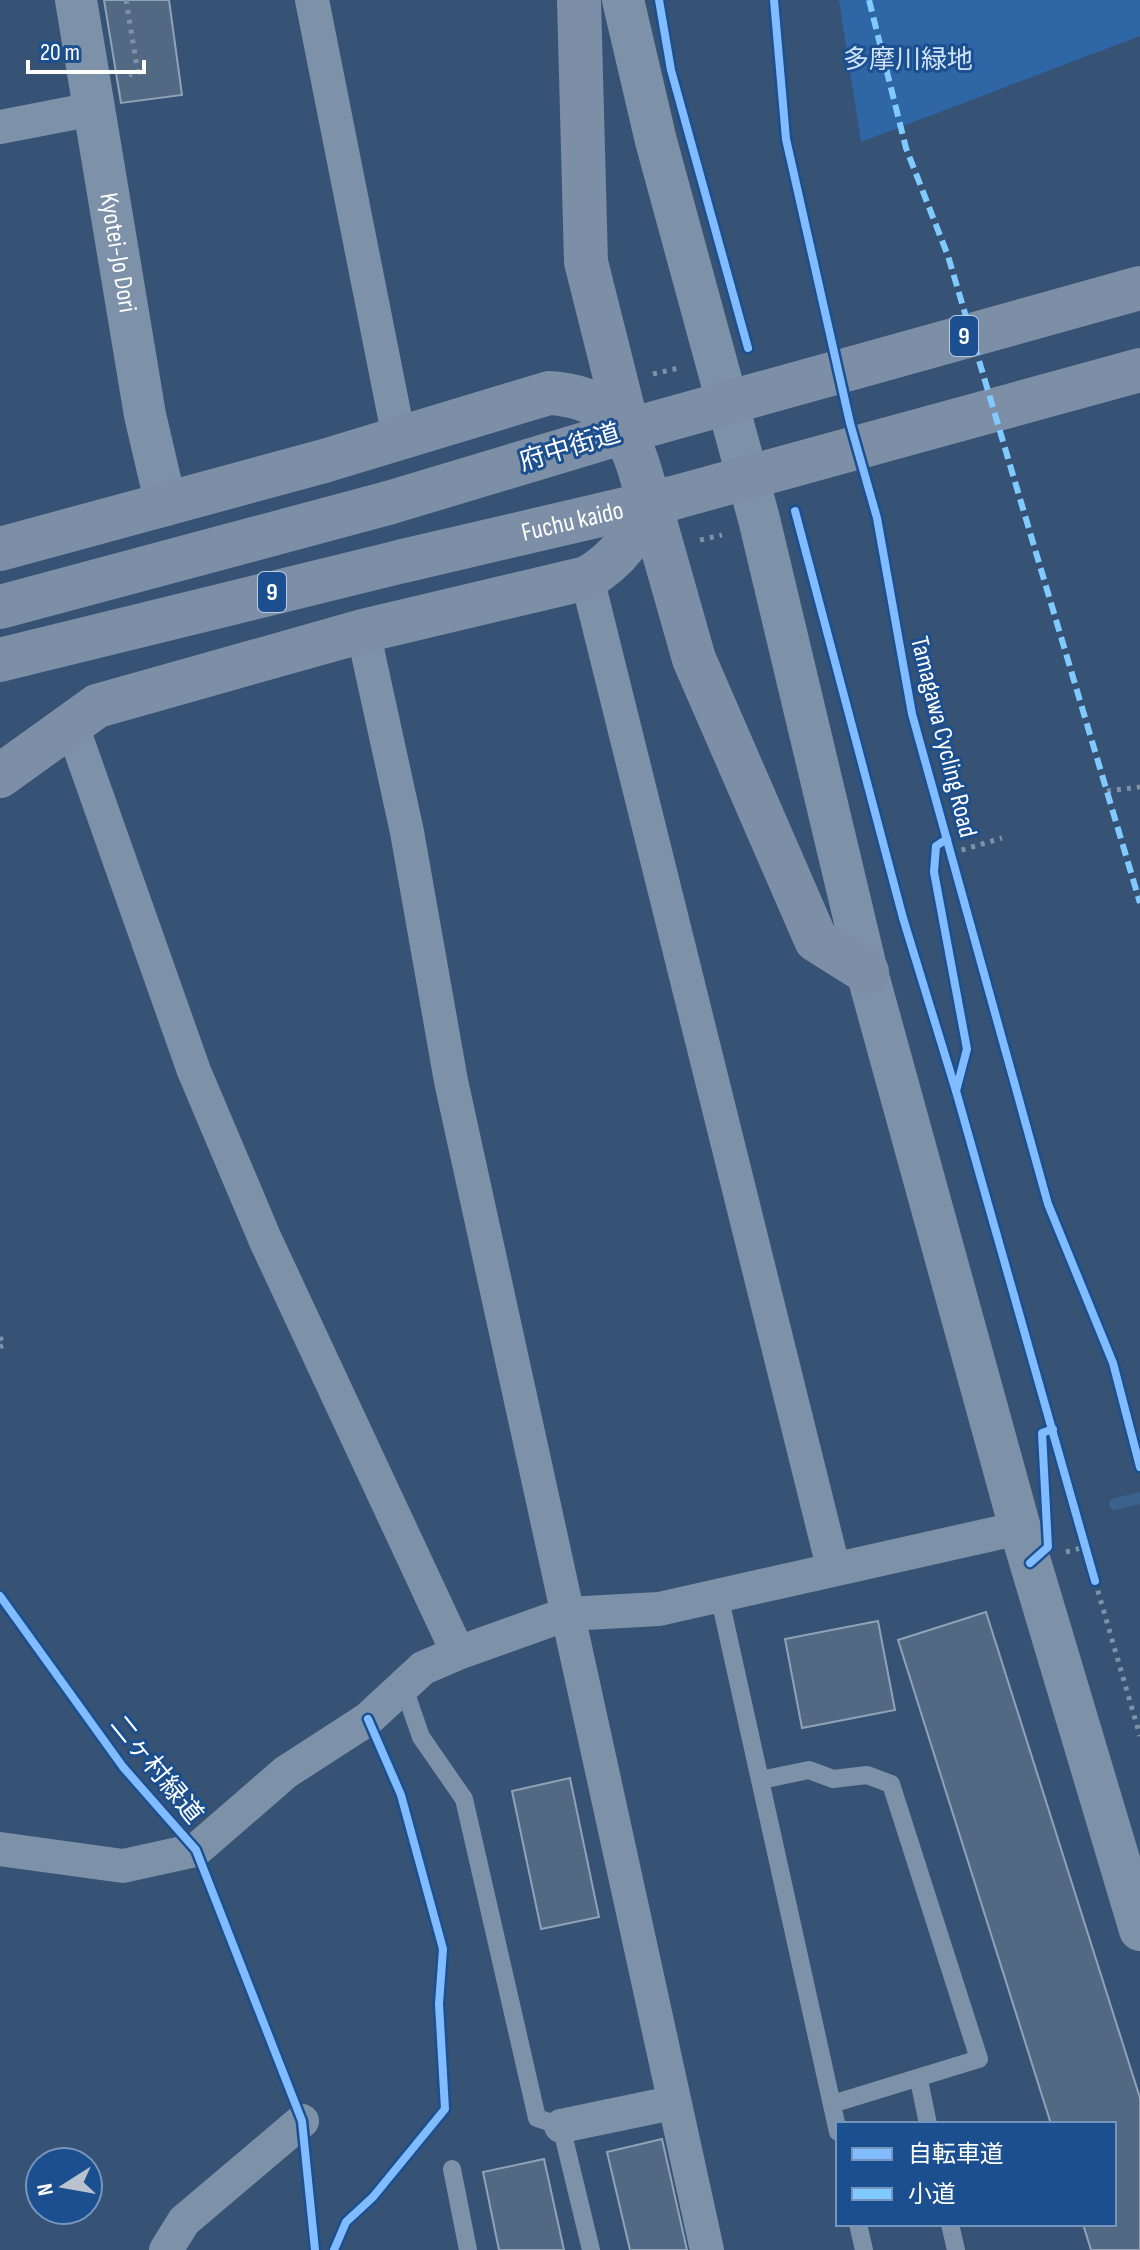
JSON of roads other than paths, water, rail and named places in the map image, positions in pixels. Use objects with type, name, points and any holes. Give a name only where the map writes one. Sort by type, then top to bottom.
[{"type":"main road","points":[[579,0],[586,262],[601,323],[660,498],[679,605],[694,659],[816,940],[867,972]]},
{"type":"main road","name":"府中街道","points":[[0,607],[388,503],[639,431],[788,384],[1140,288]]},
{"type":"main road","points":[[549,393],[576,369],[601,323]]},
{"type":"main road","name":"Fuchu kaido","points":[[0,660],[748,478],[1140,370]]},
{"type":"main road","points":[[0,549],[166,505],[549,393],[571,394],[592,402],[639,431]]},
{"type":"main road","points":[[602,567],[660,498]]},
{"type":"main road","points":[[0,776],[97,706],[602,567],[649,569],[679,605]]},
{"type":"street","name":"Kyotei-Jo Dori","points":[[76,0],[105,94],[145,415],[166,505]]},
{"type":"street","points":[[312,0],[399,438]]},
{"type":"street","points":[[623,0],[656,141],[748,478],[867,972],[1020,1528],[1140,1930]]},
{"type":"street","points":[[0,127],[105,94]]},
{"type":"street","points":[[602,567],[833,1567]]},
{"type":"street","points":[[363,631],[407,832],[451,1081],[672,2103],[707,2250]]},
{"type":"street","points":[[71,723],[200,1085],[265,1239],[458,1653]]},
{"type":"street","points":[[0,1849],[123,1866],[196,1850],[286,1772],[368,1719],[423,1668],[458,1653],[567,1614],[659,1609],[833,1567],[1020,1528]]},
{"type":"street","points":[[561,2126],[672,2103]]},
{"type":"street","points":[[166,2250],[184,2221],[302,2121]]},
{"type":"lane","points":[[719,1595],[836,2123]]},
{"type":"lane","points":[[404,1688],[421,1737],[464,1799],[537,2118],[561,2126],[591,2250]]},
{"type":"lane","points":[[761,1780],[809,1770],[833,1779],[867,1775],[891,1784],[979,2059],[919,2080],[832,2104]]},
{"type":"lane","points":[[919,2080],[928,2122]]},
{"type":"lane","points":[[452,2169],[468,2250]]},
{"type":"lane","points":[[858,2226],[864,2250]]},
{"type":"lane","points":[[950,2226],[956,2250]]},
{"type":"waterway","points":[[1115,1504],[1140,1498]]},
{"type":"park label","name":"多摩川緑地","points":[[908,60]]}]
